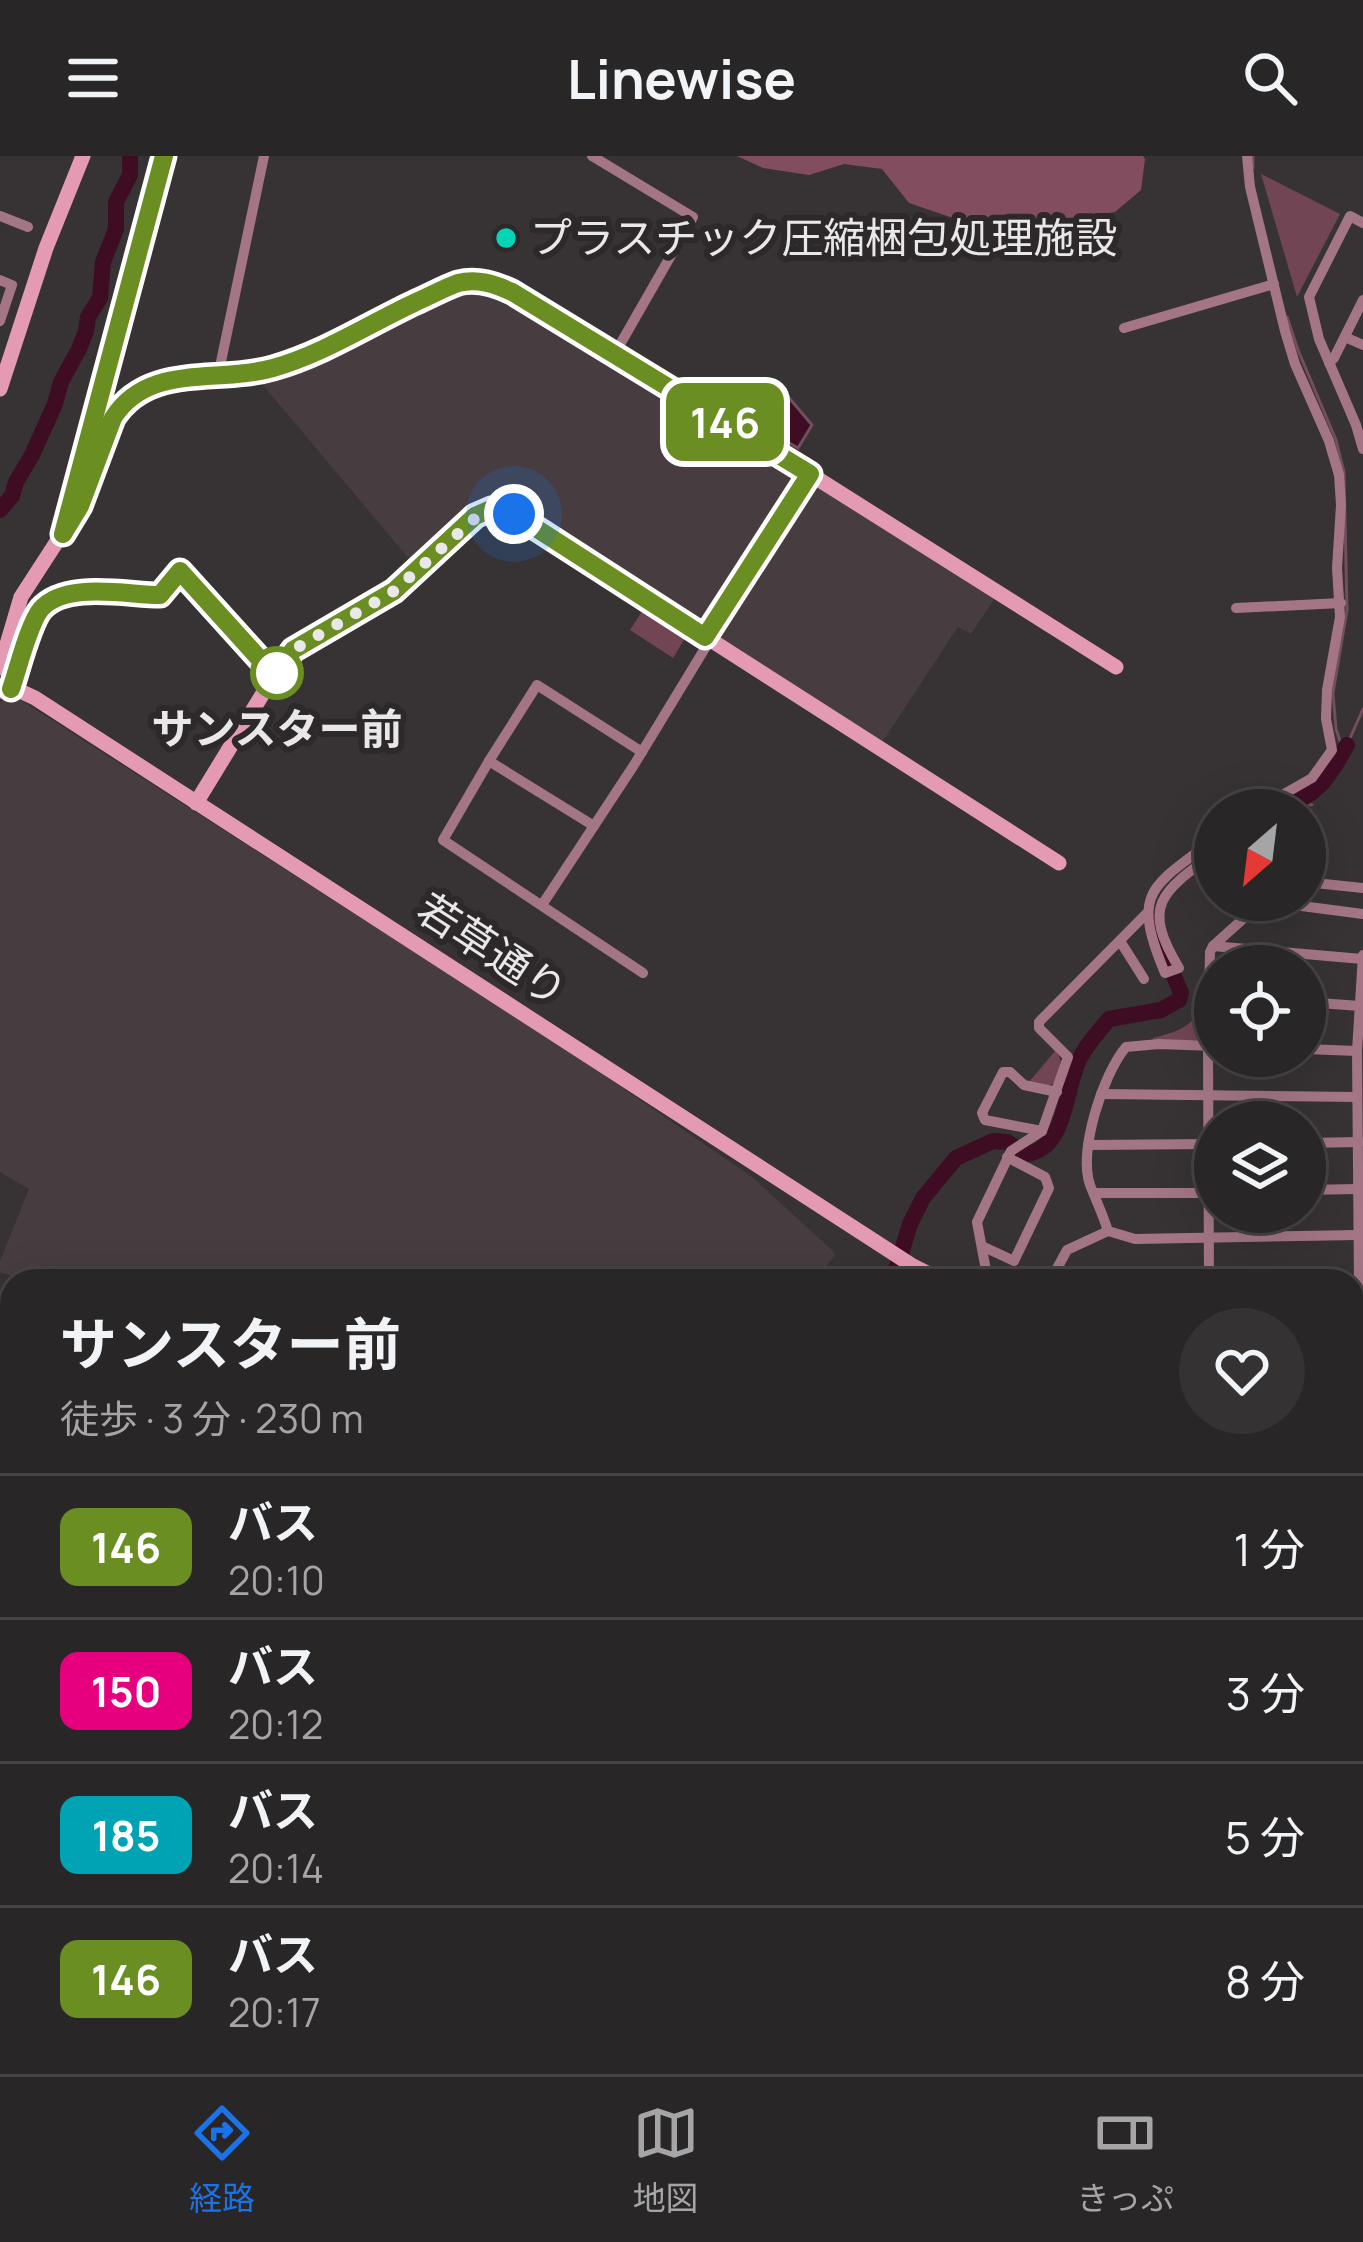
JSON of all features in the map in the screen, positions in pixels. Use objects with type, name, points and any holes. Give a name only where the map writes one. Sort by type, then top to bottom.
[{"type":"street","points":[[0,389],[46,248],[83,156]]},
{"type":"street","points":[[63,534],[164,156]]},
{"type":"street","points":[[218,376],[264,156]]},
{"type":"street","points":[[592,156],[693,217],[614,355]]},
{"type":"street","points":[[1247,156],[1250,187],[1295,364],[1339,475],[1341,603],[1326,718],[1331,750],[1312,778],[1293,789]]},
{"type":"street","points":[[0,216],[28,227]]},
{"type":"street","points":[[1363,223],[1350,216],[1309,297],[1319,339],[1363,449]]},
{"type":"street","points":[[0,280],[12,285],[0,321]]},
{"type":"street","points":[[0,668],[21,597],[80,506],[113,418],[139,390],[242,375],[302,358],[436,292],[472,281],[512,292],[1116,667]]},
{"type":"street","points":[[1124,328],[1274,284]]},
{"type":"street","points":[[1329,363],[1363,300]]},
{"type":"street","points":[[1345,337],[1363,344]]},
{"type":"street","points":[[1345,399],[1363,404]]},
{"type":"street","points":[[542,905],[642,752],[810,474]]},
{"type":"street","points":[[196,803],[293,650],[394,591],[475,516],[491,509],[514,514],[1059,863]]},
{"type":"street","points":[[6,690],[38,615],[50,602],[82,592],[160,595],[180,571],[275,676]]},
{"type":"street","points":[[1236,608],[1341,603]]},
{"type":"street","points":[[642,752],[537,685],[443,840],[643,973]]},
{"type":"street","name":"若草通り","points":[[6,690],[35,698],[920,1269]]},
{"type":"street","points":[[489,761],[594,826]]},
{"type":"street","points":[[1194,856],[1156,886],[1147,913],[1149,934],[1165,973],[1179,968],[1160,930],[1161,902],[1167,891],[1194,870]]},
{"type":"street","points":[[1326,885],[1363,889]]},
{"type":"street","points":[[1326,909],[1363,914]]},
{"type":"street","points":[[985,1269],[977,1222],[1012,1151],[1042,1131],[1068,1057],[1039,1028],[1040,1022],[1147,913]]},
{"type":"street","points":[[1214,945],[1241,921]]},
{"type":"street","points":[[1120,941],[1144,980]]},
{"type":"street","points":[[1326,954],[1363,957],[1357,1097],[1358,1269]]},
{"type":"street","points":[[1326,1004],[1360,1006]]},
{"type":"street","points":[[1108,1231],[1089,1184],[1088,1145],[1106,1076],[1126,1047],[1194,1045]]},
{"type":"street","points":[[1326,1050],[1358,1051]]},
{"type":"street","points":[[1042,1131],[985,1120],[982,1112],[1003,1072],[1010,1072],[1024,1085],[1058,1092]]},
{"type":"street","points":[[1208,1101],[1209,1077]]},
{"type":"street","points":[[1101,1094],[1357,1097]]},
{"type":"street","points":[[1326,1143],[1360,1142]]},
{"type":"street","points":[[1088,1145],[1194,1144]]},
{"type":"street","points":[[984,1247],[1014,1261],[1049,1188],[1045,1177],[1012,1151]]},
{"type":"street","points":[[1326,1190],[1357,1189]]},
{"type":"street","points":[[1095,1193],[1194,1193]]},
{"type":"street","points":[[1057,1269],[1067,1250],[1108,1231],[1135,1238],[1357,1235]]},
{"type":"street","points":[[1209,1233],[1209,1269]]},
{"type":"street","points":[[903,1269],[904,1261]]},
{"type":"shaded area","points":[[737,156],[1145,159],[1141,190],[1115,212],[1070,219],[953,218],[909,203],[882,169],[844,164],[809,175],[763,168]]},
{"type":"shaded area","points":[[1261,174],[1340,214],[1297,297]]},
{"type":"shaded area","points":[[480,289],[503,296],[798,473],[702,625],[512,505],[490,502],[470,509],[414,565],[258,379],[460,291]]},
{"type":"shaded area","points":[[785,393],[812,425],[798,448],[765,429]]},
{"type":"shaded area","points":[[814,480],[995,598],[971,634],[958,627],[881,744],[713,635]]},
{"type":"shaded area","points":[[643,610],[685,638],[673,658],[630,630]]},
{"type":"shaded area","points":[[19,699],[570,1052],[751,1176],[835,1256],[824,1269],[0,1269],[29,1189],[0,1172],[0,702]]},
{"type":"shaded area","points":[[1194,1017],[1194,1040],[1154,1041],[1153,1038]]},
{"type":"shaded area","points":[[1055,1051],[1061,1062],[1056,1082],[1049,1086],[1029,1082]]},
{"type":"waterway","points":[[0,510],[32,455],[100,298],[103,262],[116,229],[116,202],[130,175],[130,156]]},
{"type":"waterway","points":[[1253,156],[1253,168]]},
{"type":"waterway","points":[[1287,317],[1344,472],[1347,610],[1333,693],[1340,741],[1347,745],[1363,709]]},
{"type":"waterway","points":[[1315,789],[1347,745]]},
{"type":"waterway","points":[[896,1269],[923,1198],[956,1158],[993,1141],[1007,1142],[1026,1154],[1040,1150],[1057,1129],[1080,1058],[1109,1019],[1161,1010],[1179,1000],[1181,993],[1155,920]]},
{"type":"bus line","name":"146","points":[[11,689],[38,615],[50,602],[82,592],[160,595],[180,571],[275,676],[293,650],[394,591],[475,516],[491,509],[514,514],[705,637],[810,474],[512,292],[487,283],[462,282],[274,368],[165,381],[139,390],[113,418],[80,506],[63,534],[164,156]]},
{"type":"place","name":"プラスチック圧縮梱包処理施設","points":[[506,238]]},
{"type":"place","name":"サンスター前","points":[[277,673]]},
{"type":"route","points":[[277,673],[275,676],[293,650],[406,582],[475,516],[491,509],[514,514]]}]
